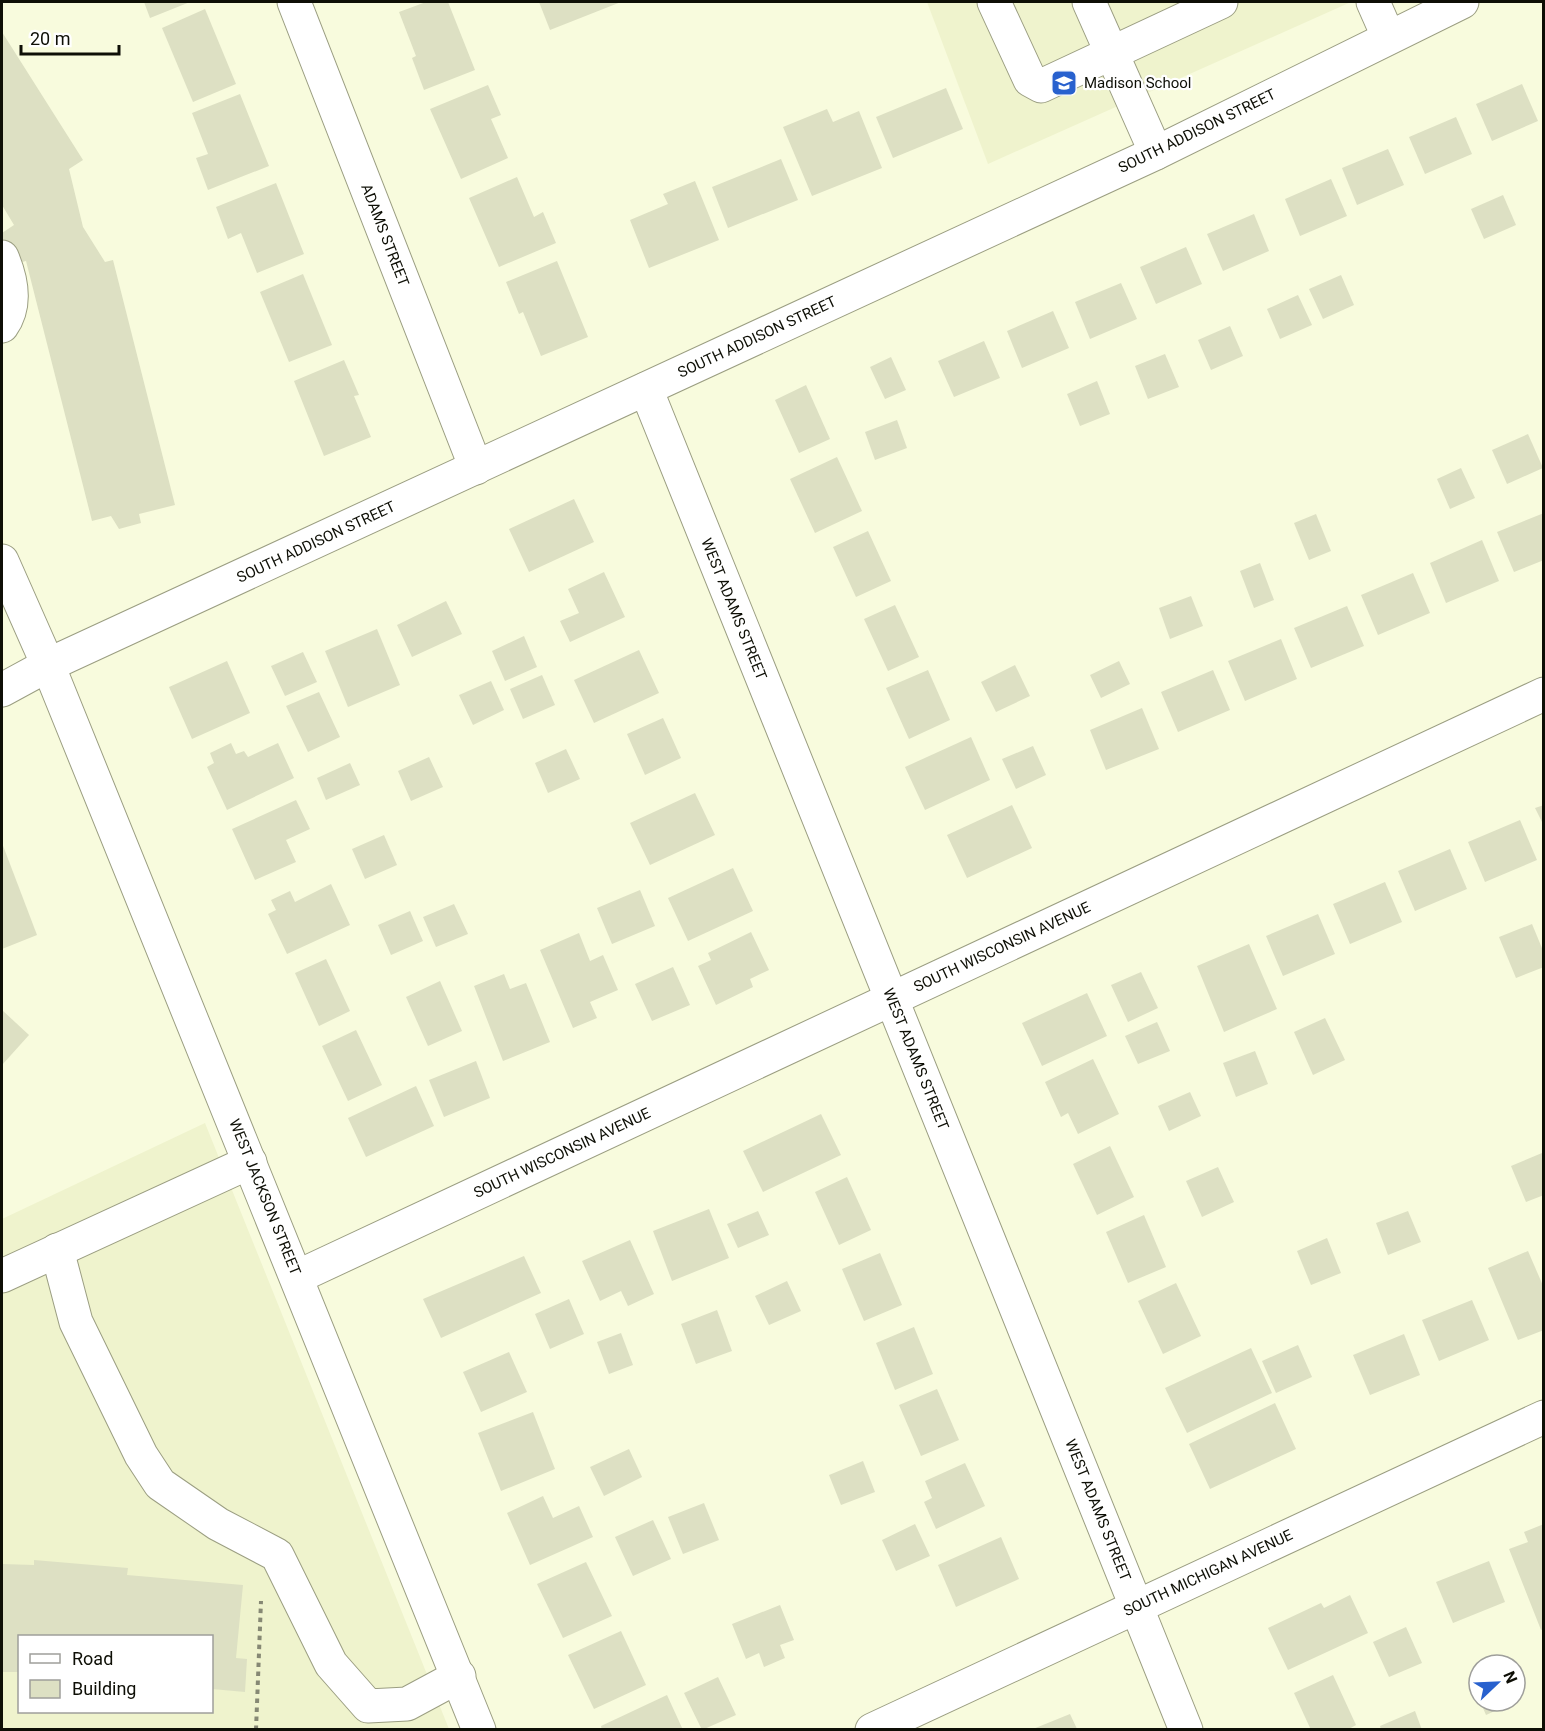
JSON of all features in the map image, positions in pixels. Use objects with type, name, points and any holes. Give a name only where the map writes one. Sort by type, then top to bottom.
[{"type":"street","name":"ADAMS STREET","points":[[294,2],[476,468]]},
{"type":"street","points":[[994,2],[1030,80],[1036,85],[1047,84],[1221,2]]},
{"type":"street","points":[[1089,2],[1156,153]]},
{"type":"street","points":[[1373,2],[1388,36]]},
{"type":"street","name":"SOUTH ADDISON STREET","points":[[2,690],[48,665],[1156,153],[1388,36],[1462,2]]},
{"type":"street","points":[[2,257],[10,276],[11,295],[6,319],[2,326]]},
{"type":"street","name":"WEST ADAMS STREET","points":[[646,389],[1186,1730]]},
{"type":"street","name":"WEST JACKSON STREET","points":[[2,561],[48,665],[479,1730]]},
{"type":"street","name":"SOUTH WISCONSIN AVENUE","points":[[297,1277],[1544,694]]},
{"type":"street","points":[[2,1276],[250,1162]]},
{"type":"street","points":[[57,1250],[76,1322],[141,1455],[160,1484],[218,1524],[278,1555],[331,1664],[368,1706],[407,1704],[459,1676]]},
{"type":"street","name":"SOUTH MICHIGAN AVENUE","points":[[872,1730],[1544,1417]]},
{"type":"path","points":[[256,1730],[261,1593]]},
{"type":"shaded area","name":"Madison School","points":[[927,2],[1351,2],[988,164]]},
{"type":"shaded area","points":[[205,1123],[449,1729],[2,1729],[2,1219]]},
{"type":"building","points":[[144,2],[190,2],[150,18]]},
{"type":"building","points":[[426,2],[448,2],[475,70],[424,90],[412,58],[416,56],[399,12]]},
{"type":"building","points":[[539,2],[621,2],[550,30]]},
{"type":"building","points":[[205,9],[236,84],[193,102],[162,28]]},
{"type":"building","points":[[2,32],[83,160],[69,169],[83,227],[105,262],[113,260],[175,505],[139,514],[141,523],[119,529],[111,516],[92,521],[26,261],[2,267],[2,233],[14,225],[2,205]]},
{"type":"building","points":[[1522,84],[1538,121],[1492,141],[1476,104]]},
{"type":"building","points":[[488,85],[501,115],[491,119],[508,158],[461,179],[430,109]]},
{"type":"building","points":[[946,88],[963,129],[893,158],[876,117]]},
{"type":"building","points":[[240,94],[269,166],[208,190],[196,158],[208,154],[192,113]]},
{"type":"building","points":[[827,109],[833,122],[859,111],[882,168],[812,196],[783,127]]},
{"type":"building","points":[[1456,117],[1472,154],[1425,174],[1409,137]]},
{"type":"building","points":[[1388,149],[1404,185],[1357,205],[1342,168]]},
{"type":"building","points":[[781,159],[798,200],[728,228],[712,187]]},
{"type":"building","points":[[517,177],[534,217],[543,212],[556,243],[499,267],[469,198]]},
{"type":"building","points":[[1331,179],[1347,216],[1300,236],[1285,199]]},
{"type":"building","points":[[695,181],[719,240],[649,268],[630,220],[668,204],[663,194]]},
{"type":"building","points":[[276,183],[304,254],[257,273],[241,233],[228,239],[216,207]]},
{"type":"building","points":[[1503,195],[1516,225],[1484,239],[1471,209]]},
{"type":"building","points":[[1254,214],[1269,251],[1223,271],[1207,234]]},
{"type":"building","points":[[1186,247],[1202,284],[1156,304],[1140,267]]},
{"type":"building","points":[[557,261],[588,337],[541,356],[523,312],[519,314],[506,282]]},
{"type":"building","points":[[303,274],[332,345],[289,362],[260,292]]},
{"type":"building","points":[[1341,275],[1354,305],[1323,319],[1309,289]]},
{"type":"building","points":[[1121,283],[1137,319],[1090,339],[1075,302]]},
{"type":"building","points":[[1298,295],[1312,325],[1280,339],[1267,309]]},
{"type":"building","points":[[1053,311],[1069,348],[1022,368],[1007,331]]},
{"type":"building","points":[[1230,326],[1243,356],[1211,370],[1198,340]]},
{"type":"building","points":[[984,341],[1000,378],[954,397],[938,361]]},
{"type":"building","points":[[1165,354],[1179,387],[1148,399],[1135,366]]},
{"type":"building","points":[[891,357],[906,390],[885,399],[870,367]]},
{"type":"building","points":[[344,360],[359,395],[354,396],[371,437],[324,456],[294,381]]},
{"type":"building","points":[[1097,381],[1110,414],[1080,426],[1067,394]]},
{"type":"building","points":[[806,385],[830,439],[799,453],[775,400]]},
{"type":"building","points":[[897,420],[907,448],[875,460],[865,432]]},
{"type":"building","points":[[1528,434],[1543,468],[1507,484],[1492,450]]},
{"type":"building","points":[[837,457],[862,511],[815,533],[790,479]]},
{"type":"building","points":[[1461,468],[1475,498],[1450,509],[1437,479]]},
{"type":"building","points":[[574,499],[594,542],[529,572],[509,529]]},
{"type":"building","points":[[1544,513],[1544,560],[1514,572],[1497,532]]},
{"type":"building","points":[[1316,514],[1331,551],[1309,560],[1294,523]]},
{"type":"building","points":[[868,531],[891,581],[856,597],[833,547]]},
{"type":"building","points":[[1482,540],[1499,581],[1446,603],[1430,563]]},
{"type":"building","points":[[1260,563],[1274,600],[1254,608],[1240,571]]},
{"type":"building","points":[[604,572],[625,617],[570,642],[560,621],[579,613],[568,589]]},
{"type":"building","points":[[1413,573],[1430,613],[1378,635],[1361,595]]},
{"type":"building","points":[[1191,596],[1203,626],[1170,639],[1159,608]]},
{"type":"building","points":[[446,601],[462,634],[412,657],[397,625]]},
{"type":"building","points":[[895,605],[919,657],[888,671],[864,619]]},
{"type":"building","points":[[1347,606],[1364,646],[1311,668],[1294,628]]},
{"type":"building","points":[[377,629],[400,685],[348,707],[325,651]]},
{"type":"building","points":[[524,636],[537,667],[505,681],[492,651]]},
{"type":"building","points":[[1281,639],[1297,679],[1245,701],[1228,661]]},
{"type":"building","points":[[639,650],[659,693],[594,723],[574,680]]},
{"type":"building","points":[[303,652],[317,682],[285,696],[271,666]]},
{"type":"building","points":[[227,661],[250,713],[192,739],[169,687]]},
{"type":"building","points":[[1119,661],[1130,684],[1101,698],[1090,675]]},
{"type":"building","points":[[1015,665],[1030,696],[996,712],[981,682]]},
{"type":"building","points":[[928,670],[950,720],[909,739],[886,688]]},
{"type":"building","points":[[1213,670],[1230,710],[1178,732],[1161,692]]},
{"type":"building","points":[[542,675],[555,705],[523,719],[510,689]]},
{"type":"building","points":[[491,681],[504,710],[473,725],[459,695]]},
{"type":"building","points":[[319,692],[340,737],[308,752],[286,706]]},
{"type":"building","points":[[1142,708],[1159,749],[1106,770],[1090,730]]},
{"type":"building","points":[[663,718],[681,758],[645,775],[627,734]]},
{"type":"building","points":[[971,737],[990,780],[925,810],[905,767]]},
{"type":"building","points":[[231,743],[236,754],[244,751],[248,757],[278,743],[294,778],[227,810],[207,767],[214,763],[210,753]]},
{"type":"building","points":[[1033,746],[1046,775],[1016,789],[1002,759]]},
{"type":"building","points":[[566,749],[580,779],[548,793],[535,763]]},
{"type":"building","points":[[429,757],[443,787],[411,801],[398,771]]},
{"type":"building","points":[[350,763],[360,785],[326,800],[317,778]]},
{"type":"building","points":[[695,793],[715,835],[650,865],[630,823]]},
{"type":"building","points":[[296,800],[310,829],[286,840],[296,862],[255,880],[232,829]]},
{"type":"building","points":[[1012,805],[1032,848],[967,878],[947,835]]},
{"type":"building","points":[[1544,805],[1544,826],[1535,808]]},
{"type":"building","points":[[1520,820],[1537,860],[1485,882],[1468,842]]},
{"type":"building","points":[[384,835],[397,865],[365,879],[352,849]]},
{"type":"building","points":[[2,843],[37,935],[2,949]]},
{"type":"building","points":[[1450,849],[1467,889],[1415,911],[1398,871]]},
{"type":"building","points":[[733,868],[753,911],[688,941],[668,898]]},
{"type":"building","points":[[1385,882],[1402,922],[1350,944],[1333,904]]},
{"type":"building","points":[[331,884],[350,925],[287,954],[268,914],[276,910],[271,900],[290,891],[295,902]]},
{"type":"building","points":[[640,890],[655,926],[612,944],[597,908]]},
{"type":"building","points":[[454,904],[468,934],[436,947],[423,917]]},
{"type":"building","points":[[410,911],[423,941],[391,955],[378,925]]},
{"type":"building","points":[[1318,914],[1335,954],[1283,976],[1266,936]]},
{"type":"building","points":[[1532,924],[1544,953],[1544,967],[1516,978],[1499,937]]},
{"type":"building","points":[[751,932],[769,970],[750,979],[753,987],[716,1005],[698,966],[711,960],[708,953]]},
{"type":"building","points":[[579,933],[590,961],[603,955],[618,990],[590,1002],[597,1018],[573,1028],[540,950]]},
{"type":"building","points":[[1249,944],[1277,1009],[1224,1032],[1197,966]]},
{"type":"building","points":[[326,959],[350,1011],[319,1026],[295,973]]},
{"type":"building","points":[[673,967],[690,1005],[652,1021],[635,984]]},
{"type":"building","points":[[1141,972],[1158,1008],[1128,1022],[1111,985]]},
{"type":"building","points":[[504,974],[510,989],[526,983],[550,1042],[503,1061],[474,986]]},
{"type":"building","points":[[440,981],[462,1031],[428,1046],[406,997]]},
{"type":"building","points":[[1087,993],[1107,1036],[1042,1066],[1022,1023]]},
{"type":"building","points":[[2,1010],[29,1035],[2,1065]]},
{"type":"building","points":[[1325,1018],[1345,1060],[1313,1075],[1294,1032]]},
{"type":"building","points":[[1157,1022],[1170,1051],[1138,1064],[1125,1036]]},
{"type":"building","points":[[356,1030],[382,1085],[348,1101],[322,1046]]},
{"type":"building","points":[[1255,1051],[1268,1084],[1236,1097],[1223,1063]]},
{"type":"building","points":[[1093,1059],[1119,1114],[1078,1134],[1068,1113],[1061,1117],[1045,1082]]},
{"type":"building","points":[[476,1061],[490,1098],[444,1117],[429,1080]]},
{"type":"building","points":[[416,1086],[434,1126],[366,1157],[348,1118]]},
{"type":"building","points":[[1190,1092],[1201,1116],[1169,1131],[1158,1106]]},
{"type":"building","points":[[821,1114],[841,1155],[763,1192],[743,1151]]},
{"type":"building","points":[[1110,1146],[1134,1197],[1097,1215],[1073,1164]]},
{"type":"building","points":[[1542,1153],[1544,1195],[1526,1202],[1511,1166]]},
{"type":"building","points":[[1218,1167],[1234,1202],[1202,1217],[1186,1181]]},
{"type":"building","points":[[847,1177],[871,1230],[839,1245],[815,1192]]},
{"type":"building","points":[[709,1209],[729,1258],[672,1281],[653,1231]]},
{"type":"building","points":[[758,1211],[769,1235],[738,1248],[727,1224]]},
{"type":"building","points":[[1408,1211],[1421,1242],[1388,1255],[1376,1223]]},
{"type":"building","points":[[1144,1215],[1166,1267],[1128,1283],[1106,1232]]},
{"type":"building","points":[[1327,1238],[1341,1273],[1311,1285],[1297,1251]]},
{"type":"building","points":[[630,1240],[654,1294],[628,1306],[621,1291],[600,1301],[582,1261]]},
{"type":"building","points":[[1528,1251],[1544,1288],[1544,1330],[1518,1340],[1488,1268]]},
{"type":"building","points":[[880,1253],[902,1305],[864,1321],[842,1269]]},
{"type":"building","points":[[524,1256],[541,1293],[441,1338],[423,1299]]},
{"type":"building","points":[[787,1281],[801,1311],[769,1325],[755,1296]]},
{"type":"building","points":[[1176,1283],[1201,1336],[1163,1354],[1138,1301]]},
{"type":"building","points":[[569,1299],[584,1334],[550,1349],[535,1314]]},
{"type":"building","points":[[1472,1300],[1489,1340],[1439,1361],[1422,1320]]},
{"type":"building","points":[[717,1310],[732,1351],[696,1364],[681,1324]]},
{"type":"building","points":[[914,1327],[933,1374],[895,1390],[876,1343]]},
{"type":"building","points":[[621,1333],[633,1365],[609,1374],[597,1342]]},
{"type":"building","points":[[1404,1334],[1420,1375],[1370,1395],[1353,1355]]},
{"type":"building","points":[[1298,1345],[1312,1377],[1276,1393],[1262,1361]]},
{"type":"building","points":[[1251,1348],[1272,1393],[1187,1433],[1165,1388]]},
{"type":"building","points":[[509,1352],[527,1392],[481,1412],[463,1372]]},
{"type":"building","points":[[937,1389],[959,1440],[921,1456],[899,1405]]},
{"type":"building","points":[[1275,1403],[1296,1449],[1210,1489],[1189,1444]]},
{"type":"building","points":[[533,1412],[555,1469],[501,1491],[478,1433]]},
{"type":"building","points":[[629,1449],[642,1477],[604,1496],[590,1467]]},
{"type":"building","points":[[863,1461],[875,1492],[841,1505],[829,1475]]},
{"type":"building","points":[[965,1463],[985,1506],[936,1529],[924,1502],[932,1498],[925,1481]]},
{"type":"building","points":[[543,1496],[553,1518],[579,1506],[593,1537],[530,1565],[507,1513]]},
{"type":"building","points":[[704,1503],[719,1540],[683,1554],[668,1517]]},
{"type":"building","points":[[653,1520],[671,1559],[633,1576],[615,1537]]},
{"type":"building","points":[[915,1524],[930,1556],[896,1571],[882,1540]]},
{"type":"building","points":[[1544,1524],[1544,1629],[1541,1630],[1509,1549],[1528,1542],[1524,1532]]},
{"type":"building","points":[[1001,1537],[1019,1579],[956,1607],[938,1565]]},
{"type":"building","points":[[34,1560],[128,1568],[127,1575],[243,1585],[236,1658],[247,1659],[245,1692],[213,1689],[213,1635],[18,1635],[18,1672],[2,1672],[2,1564],[34,1565]]},
{"type":"building","points":[[1489,1561],[1505,1602],[1453,1623],[1436,1582]]},
{"type":"building","points":[[586,1562],[612,1616],[563,1638],[537,1584]]},
{"type":"building","points":[[1350,1595],[1368,1633],[1288,1670],[1268,1628],[1321,1603],[1324,1608]]},
{"type":"building","points":[[780,1605],[794,1640],[780,1645],[785,1658],[764,1667],[759,1653],[746,1659],[732,1624]]},
{"type":"building","points":[[1406,1627],[1422,1663],[1389,1677],[1373,1642]]},
{"type":"building","points":[[621,1631],[646,1685],[594,1709],[568,1655]]},
{"type":"building","points":[[1333,1675],[1356,1725],[1347,1730],[1311,1730],[1294,1693]]},
{"type":"building","points":[[718,1677],[736,1715],[702,1730],[684,1693]]},
{"type":"building","points":[[667,1695],[683,1730],[602,1730],[601,1726]]},
{"type":"building","points":[[1415,1711],[1422,1730],[1381,1730],[1380,1726]]},
{"type":"building","points":[[1070,1714],[1077,1729],[1033,1729]]},
{"type":"place","name":"Madison School","points":[[1064,83]]}]
